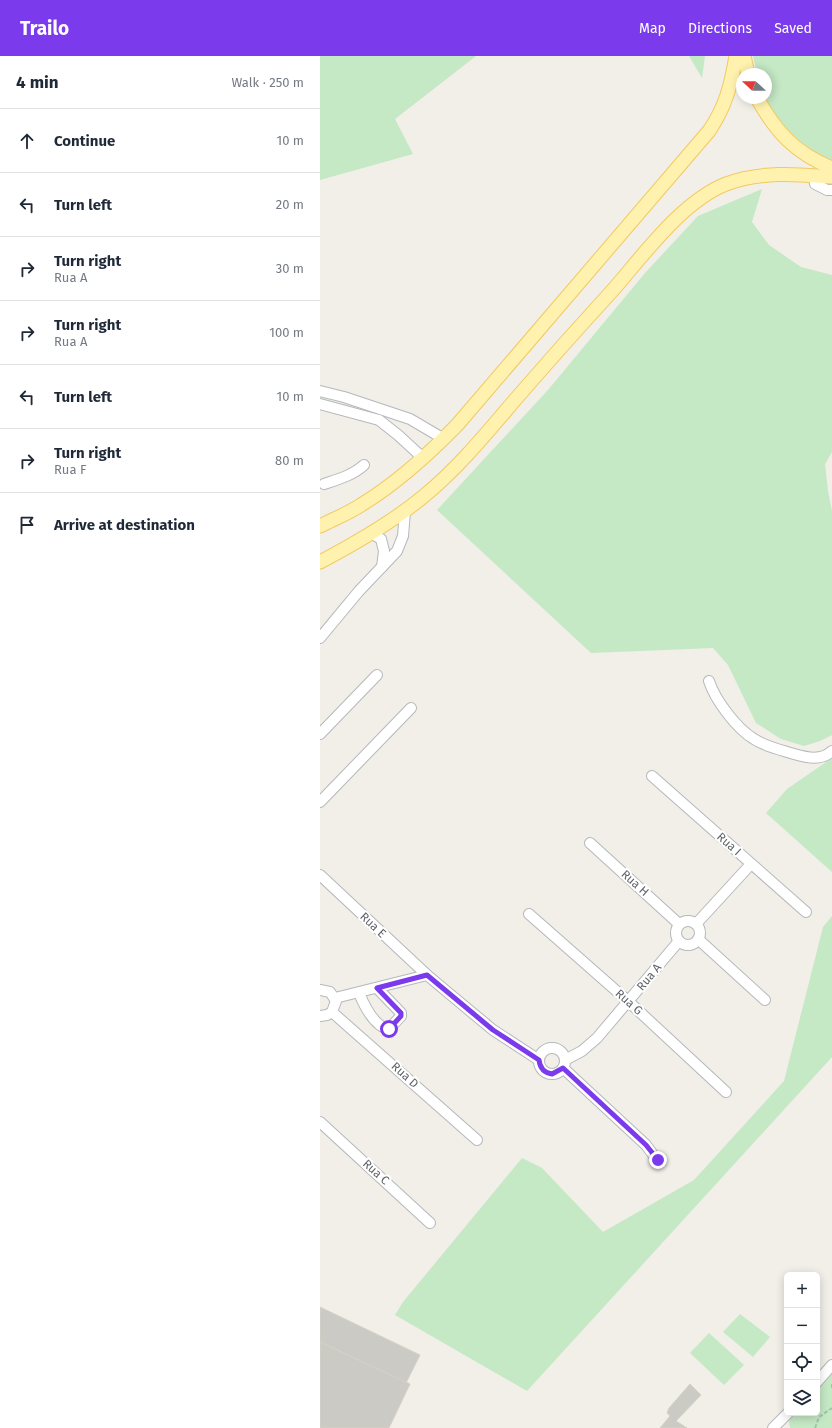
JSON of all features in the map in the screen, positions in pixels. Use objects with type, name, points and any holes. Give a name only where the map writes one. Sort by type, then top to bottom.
[{"type":"main road","points":[[320,526],[360,506],[382,491],[444,439],[709,131],[720,114],[728,94],[736,56]]},
{"type":"main road","points":[[744,56],[747,68]]},
{"type":"main road","points":[[761,104],[770,120],[791,143],[812,160],[832,168]]},
{"type":"main road","points":[[320,562],[371,533],[405,511],[445,478],[476,445],[649,248],[689,208],[710,192],[726,184],[781,174],[832,177]]},
{"type":"street","points":[[814,176],[815,184],[827,190],[832,190]]},
{"type":"street","points":[[320,391],[395,413],[410,419],[444,439]]},
{"type":"street","points":[[320,404],[378,420],[398,435],[423,458]]},
{"type":"street","points":[[378,420],[395,413]]},
{"type":"street","points":[[324,484],[347,475],[364,465]]},
{"type":"street","points":[[320,638],[397,551],[403,536],[405,511]]},
{"type":"street","points":[[371,533],[380,539],[384,551],[382,567]]},
{"type":"street","points":[[320,734],[377,675]]},
{"type":"street","points":[[710,681],[712,690],[723,706],[744,731],[753,739],[777,749],[813,758],[821,758],[832,751]]},
{"type":"street","points":[[320,802],[411,708]]},
{"type":"street","name":"Rua I","points":[[652,776],[806,912]]},
{"type":"street","name":"Rua H","points":[[590,843],[680,924]]},
{"type":"street","points":[[696,924],[751,864]]},
{"type":"street","name":"Rua E","points":[[320,875],[427,975]]},
{"type":"street","name":"Rua G","points":[[529,914],[629,1002],[726,1092]]},
{"type":"street","points":[[690,920],[696,924],[700,929],[698,939],[689,945],[680,941],[676,931],[680,924],[690,920]]},
{"type":"street","points":[[698,939],[765,1000]]},
{"type":"street","name":"Rua A","points":[[564,1064],[597,1038],[680,941]]},
{"type":"street","points":[[335,998],[427,975],[493,1030],[539,1060]]},
{"type":"street","points":[[358,993],[373,1018],[382,1027],[389,1029],[401,1016],[401,1013],[377,988]]},
{"type":"street","points":[[320,990],[330,992],[335,998],[336,1005],[332,1012],[327,1015],[320,1016]]},
{"type":"street","name":"Rua D","points":[[332,1012],[477,1140]]},
{"type":"street","points":[[564,1064],[556,1073],[548,1073],[541,1068],[539,1060],[542,1052],[550,1048],[558,1050],[564,1064],[641,1140],[658,1160]]},
{"type":"street","name":"Rua C","points":[[320,1122],[430,1223]]},
{"type":"street","points":[[819,1380],[832,1365]]},
{"type":"street","points":[[779,1426],[786,1416]]},
{"type":"path","points":[[832,1384],[832,1389]]},
{"type":"path","points":[[815,1428],[819,1417],[832,1408]]},
{"type":"green space","points":[[320,56],[476,56],[395,119],[413,154],[320,180]]},
{"type":"green space","points":[[689,56],[705,56],[702,78]]},
{"type":"green space","points":[[753,56],[832,56],[832,161],[813,151],[783,125],[769,104],[772,104],[772,68],[756,68]]},
{"type":"green space","points":[[762,189],[752,222],[769,245],[801,267],[832,275],[832,452],[825,464],[832,511],[832,735],[804,746],[781,739],[756,723],[728,665],[713,648],[591,653],[437,510],[548,390],[645,273],[698,216]]},
{"type":"green space","points":[[832,758],[832,872],[766,813],[787,789]]},
{"type":"green space","points":[[832,916],[832,1057],[527,1391],[395,1315],[403,1302],[522,1158],[542,1168],[603,1232],[694,1180],[784,1081],[823,927]]},
{"type":"green space","points":[[740,1314],[770,1337],[753,1357],[723,1332]]},
{"type":"green space","points":[[709,1333],[744,1365],[724,1385],[690,1353]]},
{"type":"green space","points":[[832,1372],[832,1428],[790,1428],[789,1421],[792,1416],[820,1416],[820,1384]]},
{"type":"building","points":[[320,1307],[420,1355],[406,1383],[320,1342]]},
{"type":"building","points":[[320,1342],[410,1384],[389,1428],[320,1428]]},
{"type":"building","points":[[690,1384],[701,1395],[676,1421],[687,1428],[660,1428],[670,1416],[667,1413],[669,1408]]},
{"type":"route","points":[[389,1029],[401,1016],[401,1013],[377,988],[427,975],[493,1030],[539,1060],[541,1068],[544,1071],[552,1074],[563,1068],[607,1107],[646,1145],[658,1160]]}]
